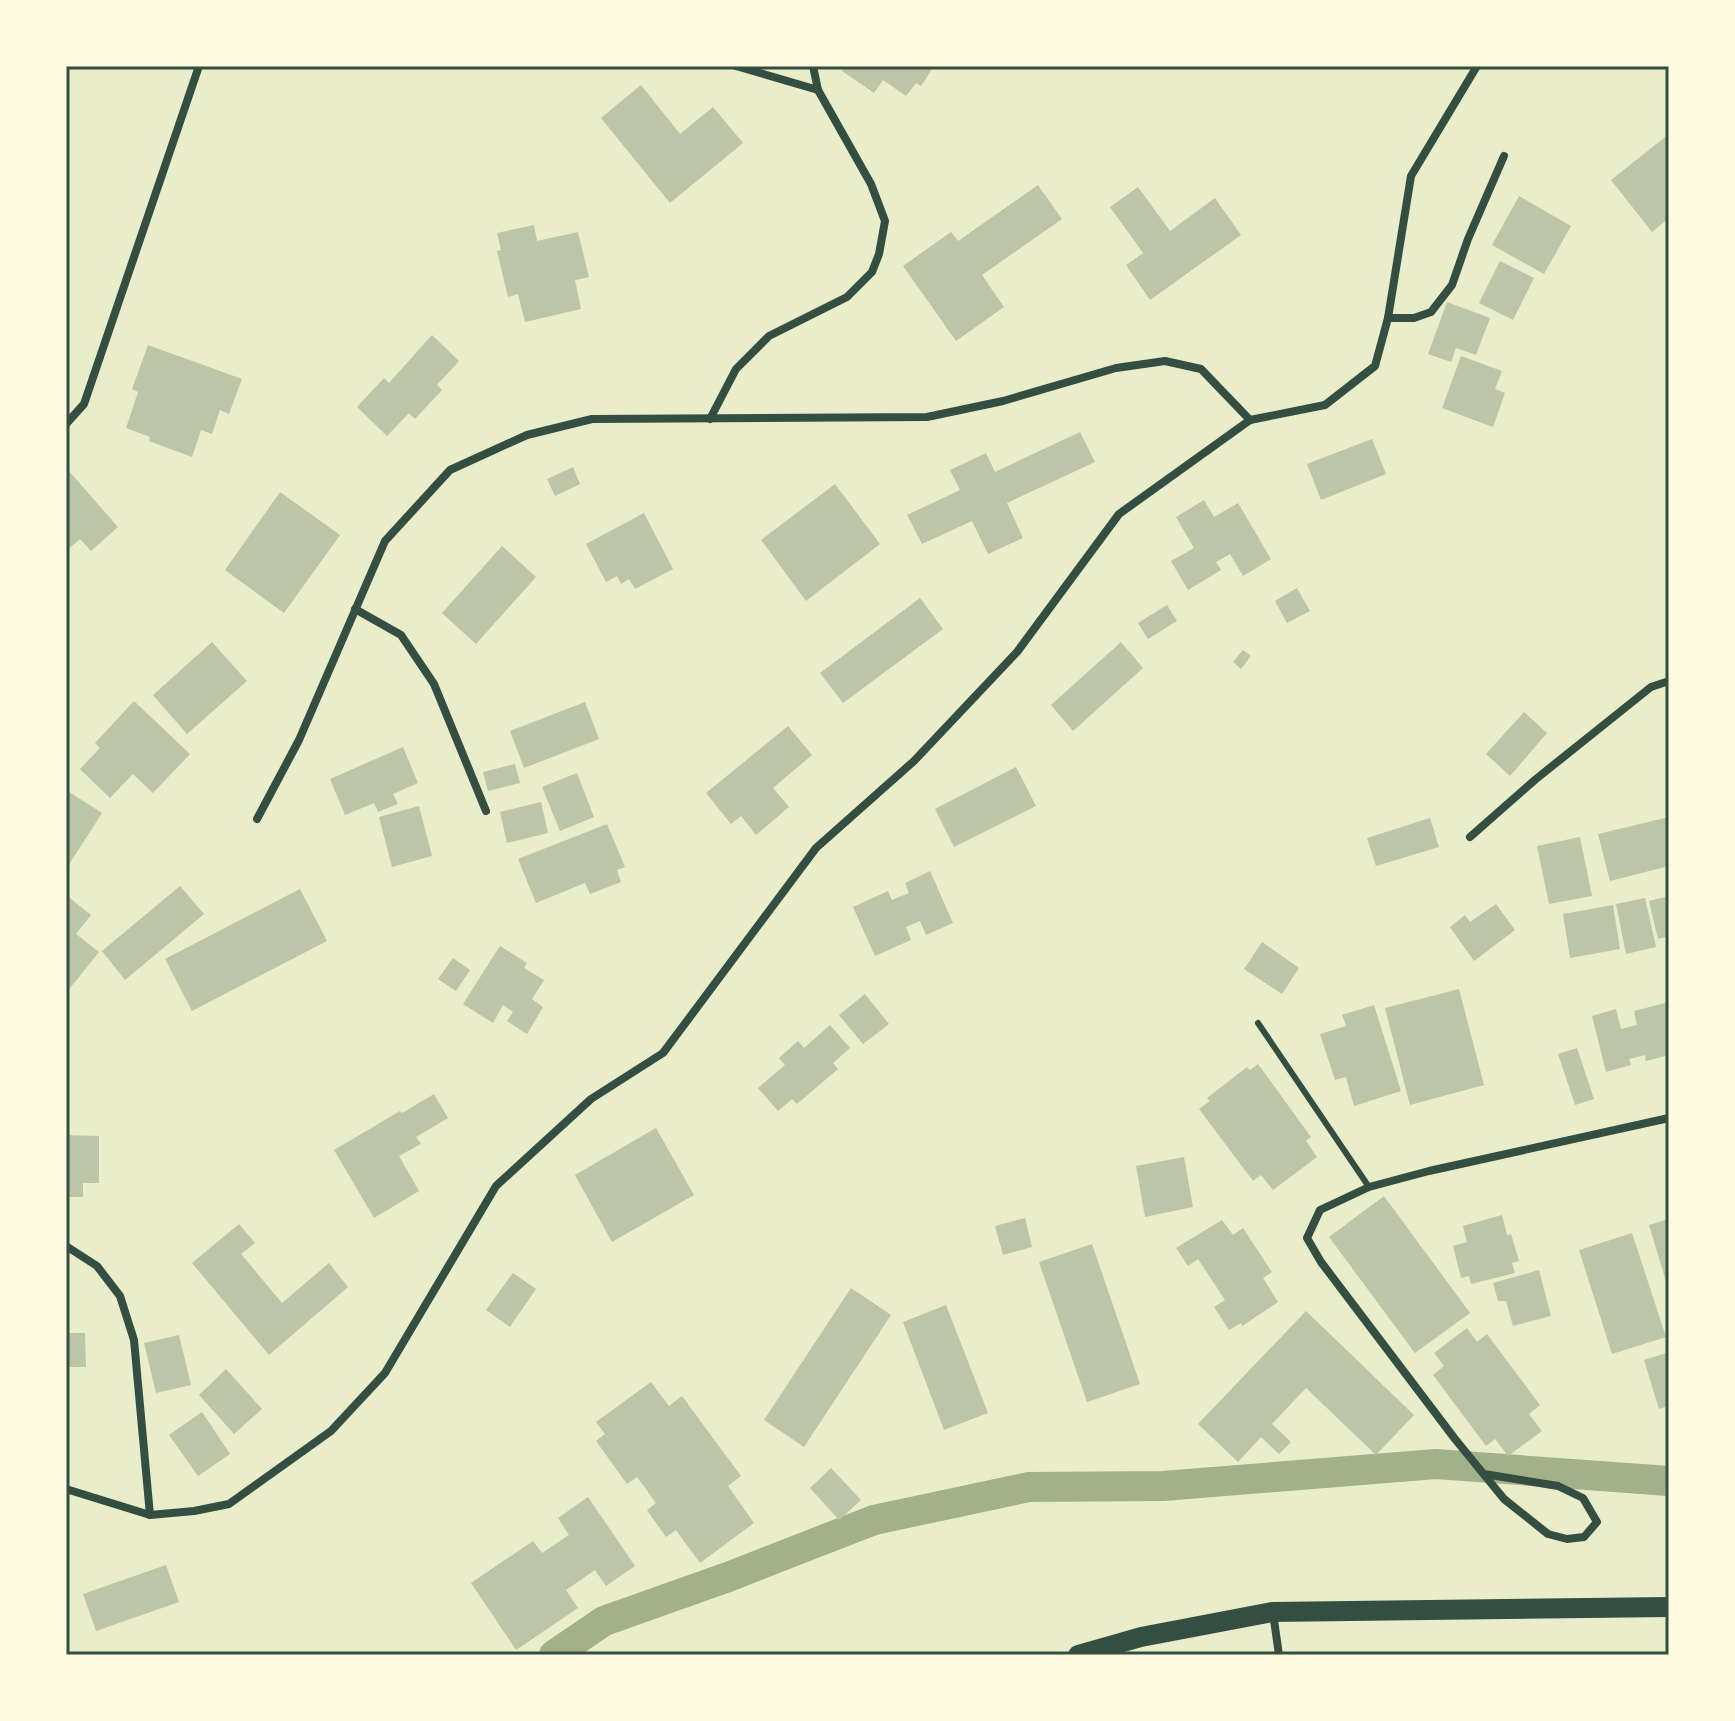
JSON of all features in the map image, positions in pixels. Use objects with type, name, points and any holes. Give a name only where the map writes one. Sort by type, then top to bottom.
[{"type":"main road","points":[[1078,1655],[1141,1637],[1272,1612],[1669,1607]]},
{"type":"street","points":[[66,424],[84,404],[199,66]]},
{"type":"street","points":[[736,66],[818,90]]},
{"type":"street","points":[[710,419],[736,369],[769,336],[847,297],[872,272],[879,254],[885,221],[871,184],[818,90],[813,66]]},
{"type":"street","points":[[66,1489],[150,1515],[229,1504],[331,1431],[385,1373],[496,1186],[591,1099],[663,1053],[816,848],[914,761],[1017,652],[1119,514],[1250,420],[1325,405],[1375,366],[1388,318],[1411,176],[1477,66]]},
{"type":"street","points":[[1388,318],[1414,318],[1431,312],[1452,285],[1504,156]]},
{"type":"street","points":[[257,819],[299,740],[385,541],[450,470],[527,435],[592,419],[927,417],[1003,401],[1116,368],[1165,361],[1201,369],[1250,420]]},
{"type":"street","points":[[355,609],[401,635],[434,684],[486,811]]},
{"type":"street","points":[[1470,837],[1536,779],[1651,687],[1669,681]]},
{"type":"street","points":[[1484,1474],[1558,1486],[1583,1498],[1597,1522],[1584,1537],[1567,1539],[1548,1534],[1504,1499],[1484,1474],[1321,1262],[1307,1238],[1320,1210],[1369,1187],[1429,1171],[1669,1118]]},
{"type":"street","points":[[66,1246],[97,1266],[120,1296],[134,1340],[150,1515]]},
{"type":"street","points":[[1272,1612],[1279,1655]]},
{"type":"lane","points":[[1258,1023],[1369,1187]]},
{"type":"building","points":[[845,66],[934,66],[921,86],[916,83],[906,96],[883,80],[874,93],[842,71]]},
{"type":"building","points":[[641,85],[680,134],[713,107],[743,143],[670,203],[601,118]]},
{"type":"building","points":[[1669,134],[1669,218],[1652,232],[1611,180]]},
{"type":"building","points":[[1038,185],[1062,219],[982,275],[1004,307],[956,341],[903,266],[951,232],[958,241]]},
{"type":"building","points":[[1138,187],[1170,231],[1215,198],[1241,235],[1150,300],[1126,265],[1143,253],[1110,207]]},
{"type":"building","points":[[1519,196],[1571,226],[1544,274],[1492,245]]},
{"type":"building","points":[[534,225],[537,241],[578,232],[589,277],[575,280],[581,309],[525,322],[518,294],[508,297],[497,251],[501,250],[497,233]]},
{"type":"building","points":[[1500,261],[1534,278],[1513,320],[1479,303]]},
{"type":"building","points":[[1447,302],[1490,318],[1476,355],[1456,348],[1451,362],[1428,354]]},
{"type":"building","points":[[432,335],[459,361],[437,385],[442,390],[415,419],[409,413],[387,436],[357,407],[384,378],[389,383]]},
{"type":"building","points":[[148,345],[242,379],[229,414],[220,410],[212,434],[201,430],[192,457],[149,441],[150,437],[126,428],[138,392],[132,389]]},
{"type":"building","points":[[1461,356],[1502,371],[1495,389],[1505,393],[1493,427],[1442,408]]},
{"type":"building","points":[[1080,432],[1095,462],[1007,503],[1023,538],[988,554],[972,521],[922,544],[907,515],[960,490],[950,470],[986,453],[995,472]]},
{"type":"building","points":[[1372,439],[1386,474],[1321,500],[1307,464]]},
{"type":"building","points":[[573,467],[580,484],[555,496],[547,479]]},
{"type":"building","points":[[68,470],[118,527],[91,551],[80,539],[66,551]]},
{"type":"building","points":[[835,484],[880,544],[806,601],[761,540]]},
{"type":"building","points":[[280,492],[340,535],[284,613],[225,570]]},
{"type":"building","points":[[1204,500],[1214,517],[1238,503],[1271,559],[1243,576],[1230,554],[1216,562],[1221,570],[1188,590],[1171,561],[1194,548],[1176,517]]},
{"type":"building","points":[[644,513],[673,569],[635,589],[629,579],[621,584],[617,576],[606,582],[586,544]]},
{"type":"building","points":[[502,546],[536,577],[476,644],[442,613]]},
{"type":"building","points":[[1297,588],[1310,611],[1287,623],[1275,601]]},
{"type":"building","points":[[920,598],[943,629],[843,703],[820,673]]},
{"type":"building","points":[[1167,605],[1177,621],[1148,639],[1138,623]]},
{"type":"building","points":[[212,642],[247,681],[187,734],[153,695]]},
{"type":"building","points":[[1121,642],[1143,668],[1073,731],[1051,705]]},
{"type":"building","points":[[1243,650],[1251,656],[1241,669],[1233,662]]},
{"type":"building","points":[[134,701],[190,754],[153,793],[133,774],[110,798],[80,769],[100,748],[95,743]]},
{"type":"building","points":[[585,702],[599,739],[524,768],[510,731]]},
{"type":"building","points":[[1524,712],[1547,733],[1510,776],[1486,754]]},
{"type":"building","points":[[788,726],[812,755],[773,788],[789,807],[756,835],[741,816],[731,824],[706,793]]},
{"type":"building","points":[[403,747],[418,783],[393,794],[398,804],[378,812],[374,803],[345,815],[330,779]]},
{"type":"building","points":[[515,764],[520,783],[488,791],[483,772]]},
{"type":"building","points":[[1016,767],[1036,806],[954,847],[935,809]]},
{"type":"building","points":[[577,773],[594,817],[560,831],[542,787]]},
{"type":"building","points":[[66,790],[102,813],[68,866],[66,865]]},
{"type":"building","points":[[541,802],[548,833],[507,843],[500,812]]},
{"type":"building","points":[[419,806],[432,856],[392,867],[379,817]]},
{"type":"building","points":[[1669,817],[1669,866],[1610,881],[1598,834]]},
{"type":"building","points":[[1430,818],[1439,847],[1376,866],[1367,838]]},
{"type":"building","points":[[607,824],[625,867],[617,870],[621,882],[590,894],[585,883],[536,903],[518,859]]},
{"type":"building","points":[[1580,837],[1592,896],[1549,904],[1537,846]]},
{"type":"building","points":[[930,871],[953,923],[926,935],[920,921],[906,927],[911,940],[875,956],[853,907],[888,891],[892,900],[909,893],[905,883]]},
{"type":"building","points":[[180,886],[204,914],[125,980],[102,951]]},
{"type":"building","points":[[300,889],[327,941],[192,1011],[165,959]]},
{"type":"building","points":[[66,895],[91,915],[76,934],[99,952],[66,993]]},
{"type":"building","points":[[1669,896],[1669,936],[1658,939],[1649,901]]},
{"type":"building","points":[[1645,898],[1656,947],[1626,954],[1616,904]]},
{"type":"building","points":[[1496,904],[1515,930],[1474,961],[1450,927],[1465,915],[1470,922]]},
{"type":"building","points":[[1613,905],[1620,949],[1570,958],[1563,914]]},
{"type":"building","points":[[1262,942],[1299,968],[1282,994],[1244,969]]},
{"type":"building","points":[[500,946],[527,963],[524,968],[544,980],[532,999],[543,1007],[527,1034],[507,1021],[513,1012],[503,1005],[493,1023],[463,1004]]},
{"type":"building","points":[[453,958],[470,970],[456,991],[438,979]]},
{"type":"building","points":[[1459,989],[1484,1085],[1410,1105],[1385,1008]]},
{"type":"building","points":[[865,994],[889,1024],[863,1044],[839,1015]]},
{"type":"building","points":[[1669,1002],[1669,1055],[1646,1061],[1645,1055],[1629,1059],[1631,1065],[1606,1072],[1592,1016],[1616,1009],[1621,1029],[1637,1025],[1634,1011]]},
{"type":"building","points":[[1374,1005],[1401,1091],[1354,1106],[1346,1077],[1335,1080],[1320,1034],[1346,1026],[1342,1015]]},
{"type":"building","points":[[830,1025],[850,1048],[833,1063],[838,1069],[797,1104],[792,1099],[778,1111],[758,1088],[785,1065],[779,1058],[798,1041],[804,1048]]},
{"type":"building","points":[[1577,1048],[1594,1099],[1575,1105],[1558,1054]]},
{"type":"building","points":[[1258,1064],[1311,1137],[1306,1141],[1317,1157],[1273,1190],[1261,1175],[1253,1181],[1199,1109],[1210,1101],[1207,1098],[1247,1067],[1250,1070]]},
{"type":"building","points":[[434,1094],[448,1118],[416,1137],[421,1144],[399,1156],[419,1191],[374,1218],[334,1150]]},
{"type":"building","points":[[656,1128],[694,1195],[612,1242],[575,1175]]},
{"type":"building","points":[[66,1135],[99,1136],[99,1183],[83,1183],[83,1197],[66,1197]]},
{"type":"building","points":[[1184,1157],[1193,1207],[1145,1217],[1136,1166]]},
{"type":"building","points":[[1384,1196],[1470,1313],[1415,1353],[1329,1237]]},
{"type":"building","points":[[1502,1215],[1519,1261],[1512,1263],[1515,1273],[1471,1284],[1469,1276],[1461,1278],[1453,1246],[1467,1242],[1463,1226]]},
{"type":"building","points":[[1025,1218],[1032,1247],[1003,1255],[995,1226]]},
{"type":"building","points":[[1669,1219],[1669,1288],[1668,1288],[1649,1225]]},
{"type":"building","points":[[1222,1220],[1233,1235],[1243,1228],[1272,1272],[1263,1278],[1278,1302],[1242,1326],[1241,1323],[1229,1330],[1214,1307],[1225,1300],[1198,1259],[1188,1266],[1176,1248]]},
{"type":"building","points":[[239,1224],[255,1243],[241,1254],[282,1303],[329,1263],[348,1287],[269,1355],[192,1263]]},
{"type":"building","points":[[1632,1233],[1666,1337],[1612,1354],[1579,1250]]},
{"type":"building","points":[[1092,1244],[1140,1384],[1087,1402],[1039,1262]]},
{"type":"building","points":[[1539,1270],[1551,1316],[1513,1326],[1506,1301],[1498,1301],[1493,1283]]},
{"type":"building","points":[[513,1273],[536,1289],[510,1327],[486,1310]]},
{"type":"building","points":[[851,1288],[891,1315],[804,1447],[764,1420]]},
{"type":"building","points":[[946,1305],[988,1413],[944,1430],[903,1322]]},
{"type":"building","points":[[1306,1311],[1414,1415],[1376,1455],[1306,1388],[1272,1424],[1291,1442],[1279,1454],[1261,1437],[1238,1462],[1198,1424]]},
{"type":"building","points":[[1467,1328],[1477,1342],[1487,1334],[1540,1405],[1529,1414],[1542,1431],[1508,1456],[1495,1439],[1486,1446],[1433,1375],[1444,1366],[1434,1353]]},
{"type":"building","points":[[66,1333],[85,1333],[86,1367],[66,1367]]},
{"type":"building","points":[[179,1335],[191,1385],[156,1393],[144,1343]]},
{"type":"building","points":[[1669,1352],[1669,1406],[1659,1409],[1644,1360]]},
{"type":"building","points":[[226,1369],[262,1409],[234,1434],[199,1395]]},
{"type":"building","points":[[651,1382],[669,1406],[682,1396],[741,1476],[728,1486],[754,1523],[700,1563],[676,1530],[666,1537],[647,1510],[656,1503],[637,1477],[627,1484],[596,1441],[605,1434],[596,1422]]},
{"type":"building","points":[[202,1412],[230,1454],[198,1476],[169,1435]]},
{"type":"building","points":[[831,1468],[861,1500],[839,1520],[810,1488]]},
{"type":"building","points":[[588,1497],[635,1566],[606,1586],[595,1570],[566,1590],[578,1608],[516,1650],[471,1583],[533,1541],[542,1553],[569,1535],[558,1518]]},
{"type":"building","points":[[166,1565],[179,1602],[96,1631],[83,1594]]},
{"type":"waterway","points":[[554,1655],[604,1621],[874,1520],[1029,1487],[1163,1486],[1436,1464],[1669,1481]]}]
